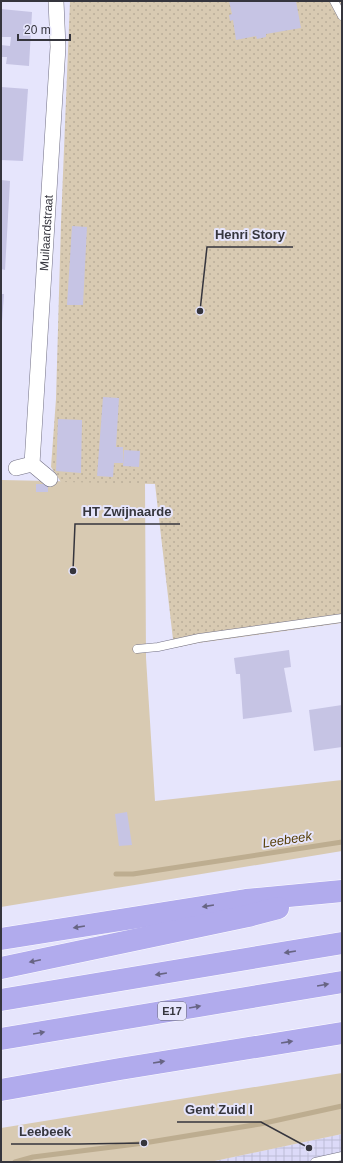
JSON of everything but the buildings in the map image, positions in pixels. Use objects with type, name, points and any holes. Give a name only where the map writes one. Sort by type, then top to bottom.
[{"type":"highway","points":[[1,939],[246,900],[339,891]]},
{"type":"highway","points":[[1,968],[248,916],[339,891]]},
{"type":"highway","points":[[1,1000],[342,943]]},
{"type":"highway","name":"E17","points":[[1,1039],[342,982]]},
{"type":"highway","points":[[1,1090],[342,1033]]},
{"type":"highway","points":[[1,1078],[120,1069]]},
{"type":"street","name":"Muilaardstraat","points":[[32,464],[58,47],[56,1]]},
{"type":"street","points":[[16,468],[32,464],[50,479]]},
{"type":"lane","points":[[334,1],[342,16]]},
{"type":"lane","points":[[137,649],[158,647],[200,638],[342,618]]},
{"type":"lane","points":[[312,1162],[342,1156]]},
{"type":"shaded area","points":[[70,1],[342,1],[342,623],[198,643],[174,648],[155,484],[61,482],[51,467],[56,399]]},
{"type":"shaded area","points":[[1,480],[145,483],[146,658],[155,801],[342,780],[342,851],[1,907]]},
{"type":"shaded area","points":[[342,1073],[342,1134],[210,1162],[1,1162],[1,1128]]},
{"type":"shaded area","points":[[342,1134],[342,1162],[210,1162]]},
{"type":"waterway","name":"Leebeek","points":[[116,874],[133,874],[342,842]]},
{"type":"waterway","name":"Leebeek","points":[[15,1162],[33,1157],[144,1143],[260,1124],[342,1106]]},
{"type":"place","name":"Henri Story","points":[[200,311]]},
{"type":"place","name":"HT Zwijnaarde","points":[[73,571]]},
{"type":"place","name":"Leebeek","points":[[144,1143]]},
{"type":"place","name":"Gent Zuid I","points":[[309,1148]]}]
